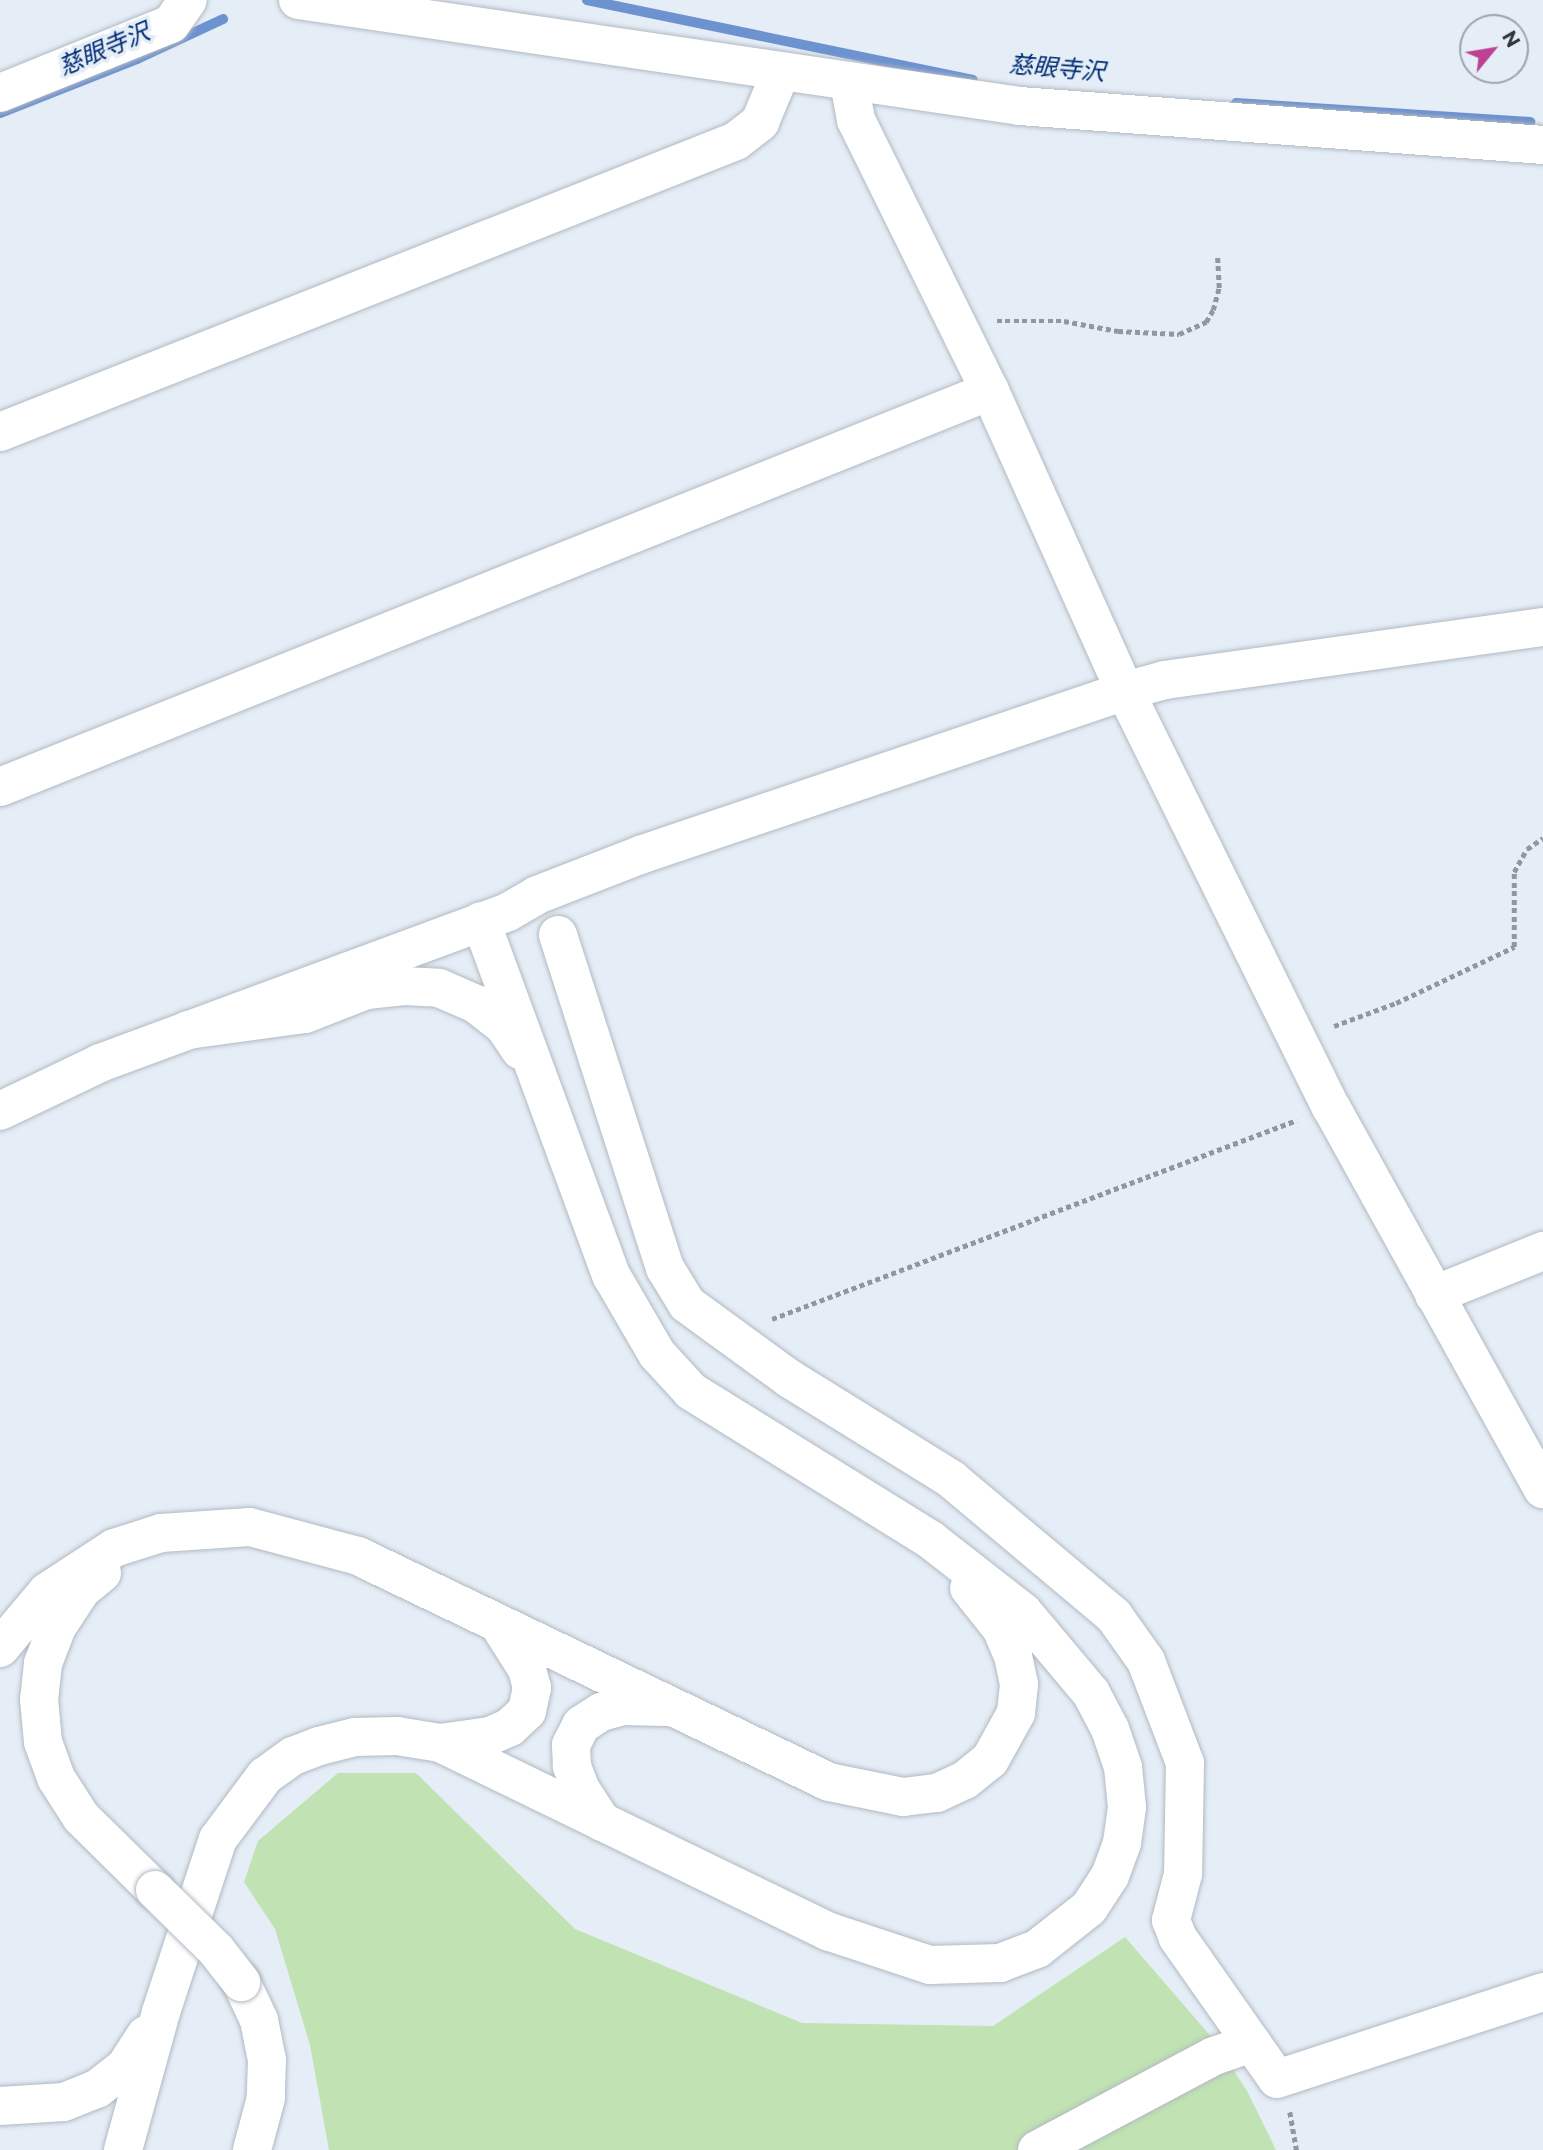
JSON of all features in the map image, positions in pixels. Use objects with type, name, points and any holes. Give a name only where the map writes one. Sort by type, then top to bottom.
[{"type":"main road","points":[[0,93],[171,24],[188,0]]},
{"type":"main road","points":[[298,0],[1020,106],[1542,152]]},
{"type":"main road","points":[[0,432],[736,141],[760,122],[781,72]]},
{"type":"main road","points":[[849,83],[856,120],[990,391],[1125,691],[1331,1107],[1543,1489]]},
{"type":"main road","points":[[0,787],[990,391]]},
{"type":"main road","points":[[0,1111],[100,1063],[495,917],[537,895],[640,855],[1125,691],[1165,680],[1543,627]]},
{"type":"main road","points":[[123,2150],[161,2012],[218,1839],[265,1776],[293,1756],[355,1737],[397,1736],[440,1743],[830,1932],[930,1965],[1000,1963],[1037,1949],[1067,1929],[1089,1908],[1110,1876],[1122,1843],[1127,1807],[1123,1767],[1110,1729],[1091,1693],[1023,1612],[931,1540],[691,1391],[657,1354],[611,1275],[542,1084],[495,917]]},
{"type":"main road","points":[[558,935],[665,1268],[687,1304],[790,1379],[951,1479],[1114,1616],[1146,1661],[1185,1763],[1183,1874],[1171,1920],[1178,1938],[1277,2079],[1543,1992]]},
{"type":"main road","points":[[188,1030],[305,1014],[367,990],[404,986],[439,988],[476,1004],[504,1026],[542,1084]]},
{"type":"main road","points":[[1434,1295],[1543,1251]]},
{"type":"main road","points":[[0,1648],[23,1615],[72,1574],[114,1548],[161,1532],[250,1527],[302,1538],[358,1556],[666,1707],[830,1782],[868,1793],[903,1797],[937,1793],[965,1780],[990,1760],[1006,1737],[1016,1713],[1019,1684],[1001,1628],[931,1540]]},
{"type":"main road","points":[[161,1532],[82,1589],[57,1627],[43,1662],[39,1699],[43,1742],[56,1778],[81,1817],[216,1950],[241,1982],[259,2020],[267,2060],[266,2098],[252,2150]]},
{"type":"main road","points":[[440,1743],[490,1736],[510,1727],[527,1712],[531,1688],[527,1669],[499,1625]]},
{"type":"main road","points":[[602,1822],[572,1766],[570,1745],[581,1725],[601,1712],[624,1706],[666,1707]]},
{"type":"main road","points":[[0,2106],[64,2102],[97,2089],[125,2067],[161,2012]]},
{"type":"main road","points":[[1037,2150],[1214,2056],[1252,2043]]},
{"type":"path","points":[[959,327],[1014,318],[1180,334],[1206,322],[1213,310],[1219,288],[1217,255]]},
{"type":"path","points":[[1298,1039],[1396,1003],[1514,947],[1514,872],[1527,849],[1543,838]]},
{"type":"path","points":[[729,1335],[1331,1107]]},
{"type":"green space","points":[[338,1773],[416,1773],[575,1929],[802,2023],[993,2026],[1125,1937],[1214,2040],[1247,2091],[1276,2150],[329,2150],[310,2045],[275,1929],[244,1882],[258,1841]]},
{"type":"waterway","name":"慈眼寺沢","points":[[587,0],[973,80]]},
{"type":"waterway","name":"慈眼寺沢","points":[[0,113],[137,59],[223,19]]},
{"type":"waterway","name":"慈眼寺沢","points":[[1236,103],[1530,122]]}]
